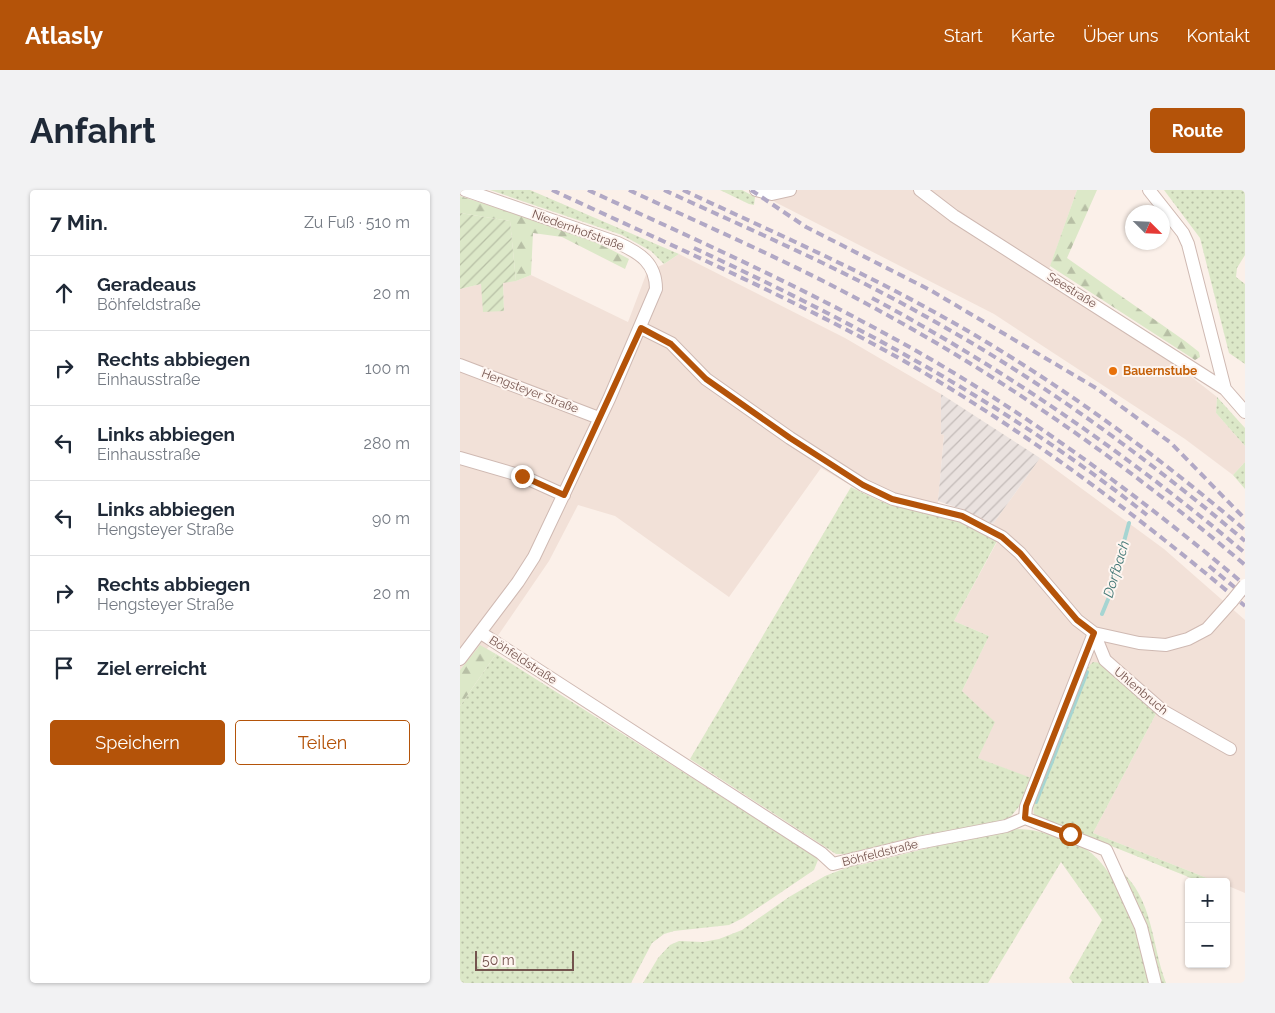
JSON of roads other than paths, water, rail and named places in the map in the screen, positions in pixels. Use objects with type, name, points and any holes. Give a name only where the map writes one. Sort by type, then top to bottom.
[{"type":"street","name":"Niedernhofstraße","points":[[466,190],[618,243],[638,252],[650,264],[656,278],[654,296],[641,328]]},
{"type":"street","points":[[756,190],[772,194],[790,190]]},
{"type":"street","name":"Seestraße","points":[[920,190],[954,216],[1225,389],[1245,412]]},
{"type":"street","name":"Seestraße","points":[[1149,190],[1183,233],[1188,244],[1225,389]]},
{"type":"street","points":[[462,652],[481,633],[534,558],[641,328],[671,344],[706,379],[796,443],[870,489],[892,499],[962,516],[1002,537],[1020,553],[1077,620],[1094,633],[1139,643],[1166,645],[1188,639],[1206,629],[1245,585]]},
{"type":"street","name":"Hengsteyer Straße","points":[[460,365],[599,418]]},
{"type":"street","points":[[460,458],[522,476],[564,495]]},
{"type":"street","name":"Böhfeldstraße","points":[[481,633],[821,853],[833,864],[918,843],[1006,826],[1025,818]]},
{"type":"street","points":[[1094,633],[1026,806],[1025,818],[1106,850],[1141,928],[1155,983]]},
{"type":"street","name":"Uhlenbruch","points":[[1094,633],[1105,660],[1163,711],[1230,749]]},
{"type":"waterway","name":"Dorfbach","points":[[1102,614],[1109,597],[1129,523]]},
{"type":"waterway","points":[[1036,802],[1087,672]]},
{"type":"railway","points":[[552,190],[813,312],[943,384],[989,413],[1077,474],[1162,538],[1245,606]]},
{"type":"railway","points":[[588,190],[787,283],[866,323],[949,370],[1080,456],[1164,519],[1245,585]]},
{"type":"railway","points":[[629,190],[779,259],[838,289],[967,362],[1016,392],[1110,458],[1156,492],[1245,565]]},
{"type":"railway","points":[[664,190],[860,281],[923,315],[1008,365],[1130,449],[1245,541]]},
{"type":"railway","points":[[683,190],[866,276],[925,307],[1010,356],[1131,439],[1245,530]]},
{"type":"railway","points":[[751,190],[806,227],[930,290],[1096,388],[1171,443],[1245,519]]},
{"type":"railway","points":[[694,248],[812,305],[928,368],[1040,437],[1147,515]]},
{"type":"railway","points":[[872,298],[971,354],[1065,416],[1157,482],[1245,553]]},
{"type":"railway","points":[[1209,566],[1245,596]]},
{"type":"place","name":"Bauernstube","points":[[1113,371]]}]
